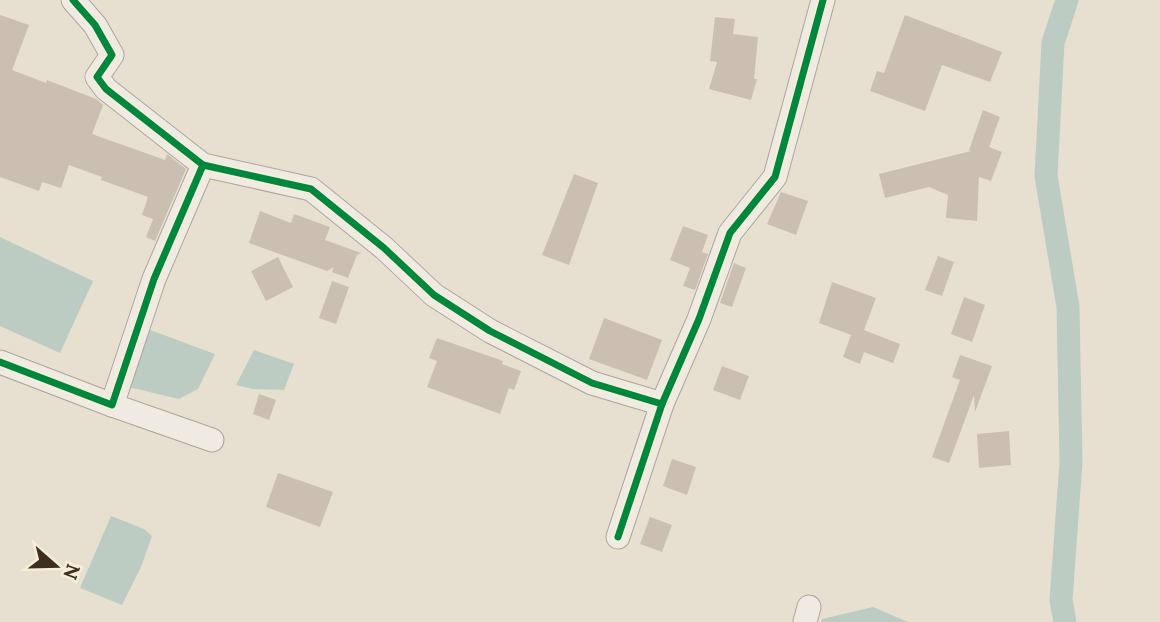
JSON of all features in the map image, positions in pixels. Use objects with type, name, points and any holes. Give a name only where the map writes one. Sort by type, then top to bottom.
[{"type":"street","points":[[73,0],[95,25],[112,55],[97,77],[106,89],[203,165],[311,189],[384,248],[434,295],[490,331],[592,383],[662,404]]},
{"type":"street","points":[[618,537],[662,404],[699,319],[730,233],[775,177],[823,0]]},
{"type":"street","points":[[112,405],[154,279],[203,165]]},
{"type":"street","points":[[0,362],[212,440]]},
{"type":"shaded area","points":[[0,237],[93,281],[60,353],[0,326]]},
{"type":"shaded area","points":[[142,327],[215,354],[198,389],[179,399],[124,386]]},
{"type":"shaded area","points":[[254,350],[294,364],[284,390],[253,389],[236,385]]},
{"type":"shaded area","points":[[111,516],[144,529],[152,536],[141,567],[122,605],[80,588]]},
{"type":"shaded area","points":[[873,607],[908,622],[821,622],[822,619]]},
{"type":"building","points":[[0,15],[29,25],[12,70],[96,99],[103,105],[92,134],[165,160],[167,154],[186,169],[155,241],[146,237],[153,219],[142,215],[148,197],[101,180],[102,177],[69,165],[61,188],[42,182],[39,191],[0,177]]},
{"type":"building","points":[[905,15],[1002,52],[990,82],[942,65],[925,111],[870,91],[877,71],[884,73]]},
{"type":"building","points":[[715,17],[735,19],[733,34],[758,37],[754,79],[757,79],[751,100],[709,89],[717,62],[710,61]]},
{"type":"building","points":[[983,110],[1000,117],[989,147],[1002,152],[991,181],[979,177],[977,221],[946,218],[948,195],[929,187],[885,198],[879,174],[971,151],[969,150]]},
{"type":"building","points":[[574,174],[598,183],[569,265],[542,255]]},
{"type":"building","points":[[781,192],[808,201],[796,235],[767,224]]},
{"type":"building","points":[[260,211],[291,223],[294,214],[330,227],[325,240],[361,253],[357,255],[348,278],[332,272],[334,267],[327,271],[249,243]]},
{"type":"building","points":[[683,226],[708,235],[702,252],[708,254],[695,290],[683,286],[690,268],[670,260]]},
{"type":"building","points":[[938,256],[954,262],[942,296],[925,290]]},
{"type":"building","points":[[278,257],[293,287],[266,301],[251,271]]},
{"type":"building","points":[[734,263],[746,268],[732,307],[720,303]]},
{"type":"building","points":[[332,281],[349,287],[336,324],[319,318]]},
{"type":"building","points":[[832,282],[876,298],[864,330],[900,344],[893,363],[864,352],[860,364],[843,357],[851,335],[819,323]]},
{"type":"building","points":[[964,297],[985,305],[972,342],[951,334]]},
{"type":"building","points":[[604,318],[662,340],[647,380],[589,359]]},
{"type":"building","points":[[437,338],[503,361],[502,364],[521,371],[514,390],[509,388],[500,414],[427,387],[437,361],[429,358]]},
{"type":"building","points":[[960,355],[992,366],[975,412],[974,395],[949,463],[932,457],[960,380],[952,377]]},
{"type":"building","points":[[722,366],[749,376],[740,400],[713,390]]},
{"type":"building","points":[[259,394],[276,400],[269,420],[253,414]]},
{"type":"building","points":[[1009,431],[1011,465],[979,468],[977,434]]},
{"type":"building","points":[[672,459],[696,467],[687,495],[663,486]]},
{"type":"building","points":[[278,473],[333,492],[320,527],[266,507]]},
{"type":"building","points":[[650,517],[672,525],[662,552],[640,544]]},
{"type":"waterway","points":[[1065,622],[1061,600],[1071,462],[1068,307],[1046,176],[1053,43],[1067,0]]},
{"type":"cycle path","points":[[0,362],[112,405],[154,279],[203,165],[106,89],[97,77],[112,55],[95,25],[73,0]]},
{"type":"cycle path","points":[[662,404],[699,319],[730,233],[775,177],[823,0]]},
{"type":"cycle path","points":[[203,165],[311,189],[384,248],[434,295],[490,331],[592,383],[662,404],[618,537]]}]
